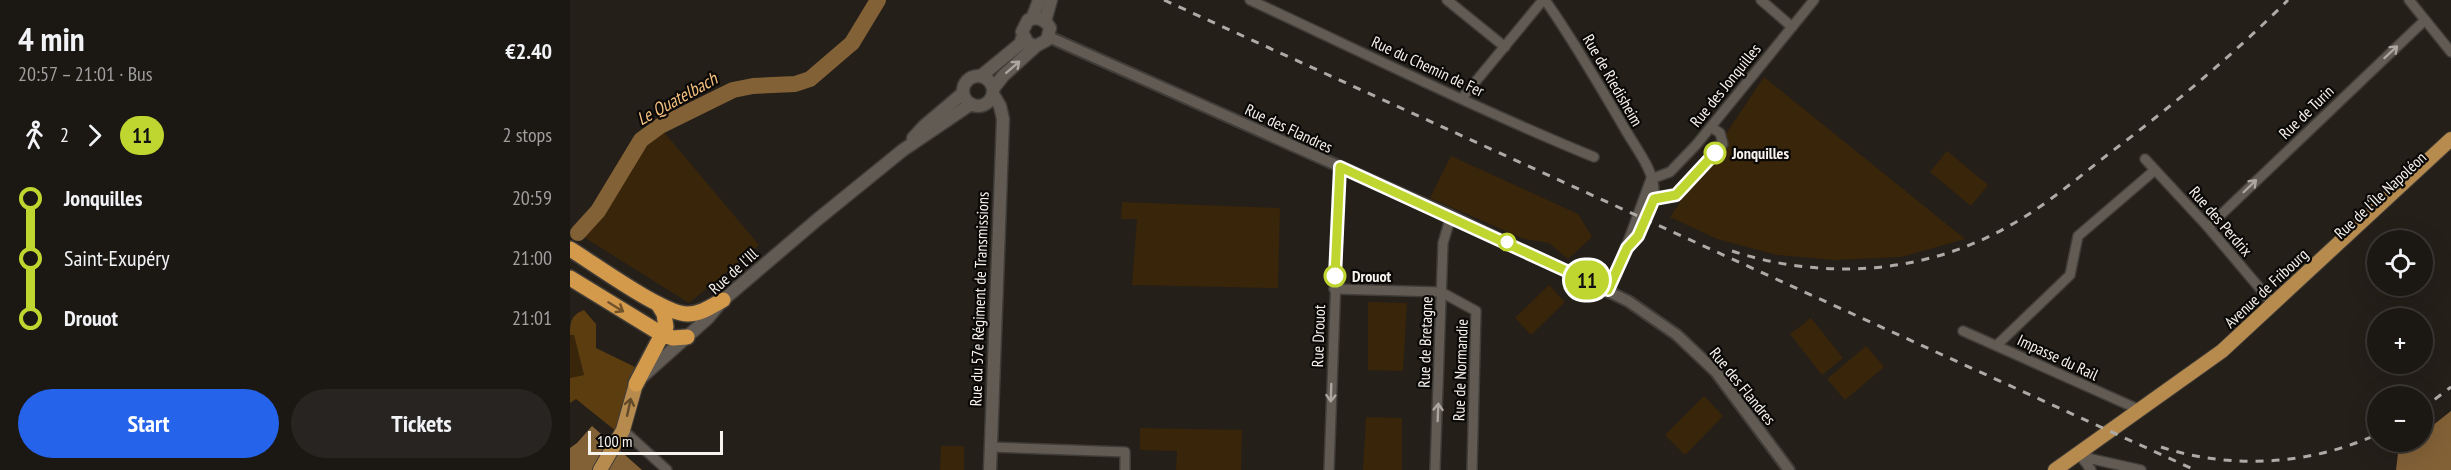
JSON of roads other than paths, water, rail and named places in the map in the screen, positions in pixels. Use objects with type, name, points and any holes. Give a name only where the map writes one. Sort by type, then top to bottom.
[{"type":"highway","points":[[570,249],[658,303],[685,315],[697,314],[723,300]]},
{"type":"highway","points":[[570,278],[663,335],[673,338],[687,337]]},
{"type":"highway","points":[[636,384],[645,363],[663,335],[666,320],[658,303]]},
{"type":"main road","points":[[1038,20],[1039,0]]},
{"type":"main road","points":[[1001,129],[993,112],[984,104],[971,104],[963,93],[968,80],[981,76],[1020,44],[1023,27],[1038,20],[1051,0]]},
{"type":"main road","points":[[984,104],[1003,76],[1036,46],[1044,43],[1049,36],[1050,28],[1038,20]]},
{"type":"main road","points":[[1023,36],[1028,43],[1036,46]]},
{"type":"main road","points":[[981,76],[989,81],[993,91]]},
{"type":"main road","name":"Rue du 57e Régiment de Transmissions","points":[[990,470],[1002,112],[993,91]]},
{"type":"main road","name":"Rue de l'Ill","points":[[903,150],[924,126],[963,93]]},
{"type":"main road","name":"Rue de l'Ill","points":[[636,384],[708,318],[723,300],[903,150],[971,104]]},
{"type":"main road","name":"Avenue de Fribourg","points":[[2079,453],[2222,351],[2451,139]]},
{"type":"main road","name":"Rue de l'Île Napoléon","points":[[2274,305],[2303,287],[2451,151]]},
{"type":"main road","points":[[600,470],[621,436],[636,384]]},
{"type":"main road","points":[[2055,470],[2079,453]]},
{"type":"street","name":"Rue du Chemin de Fer","points":[[1250,0],[1462,98],[1504,120],[1594,157]]},
{"type":"street","points":[[1447,0],[1505,47]]},
{"type":"street","points":[[1462,98],[1544,0]]},
{"type":"street","name":"Rue de Riedisheim","points":[[1544,0],[1568,32],[1643,161],[1654,188],[1654,199]]},
{"type":"street","points":[[1761,0],[1792,27]]},
{"type":"street","name":"Rue des Jonquilles","points":[[1651,179],[1670,172],[1676,167],[1814,0]]},
{"type":"street","points":[[2409,0],[2451,52]]},
{"type":"street","name":"Rue de Turin","points":[[2208,227],[2425,20]]},
{"type":"street","name":"Rue des Flandres","points":[[1049,36],[1451,216],[1608,290],[1660,322],[1704,360],[1731,391],[1789,470]]},
{"type":"street","points":[[1627,248],[1638,236],[1654,199],[1676,195],[1722,144],[1720,133],[1711,127]]},
{"type":"street","name":"Rue des Perdrix","points":[[2145,159],[2208,227],[2274,305]]},
{"type":"street","name":"Rue Drouot","points":[[1329,470],[1340,167]]},
{"type":"street","points":[[1997,345],[2070,275],[2078,236],[2155,170]]},
{"type":"street","points":[[1608,290],[1627,248],[1629,236],[1651,179]]},
{"type":"street","name":"Rue de Bretagne","points":[[1435,470],[1443,243],[1451,216]]},
{"type":"street","name":"Rue de Normandie","points":[[1334,288],[1441,292],[1472,307],[1477,313],[1472,470]]},
{"type":"street","name":"Impasse du Rail","points":[[1963,331],[2140,410]]},
{"type":"street","points":[[621,436],[667,470]]},
{"type":"street","points":[[990,447],[1125,452],[1125,470]]},
{"type":"street","points":[[2079,453],[2091,470]]},
{"type":"street","points":[[2079,453],[2092,459],[2141,470]]},
{"type":"waterway","name":"Le Quatelbach","points":[[578,233],[598,211],[641,140],[660,126],[733,90],[753,86],[795,84],[810,79],[852,43],[878,0]]},
{"type":"railway","points":[[1164,0],[2195,470]]},
{"type":"railway","points":[[1732,251],[1767,261],[1802,266],[1838,269],[1873,268],[1909,263],[1977,242],[2024,217],[2066,188],[2206,76],[2288,0]]},
{"type":"railway","points":[[2433,401],[2451,387]]},
{"type":"railway","points":[[2161,447],[2215,459],[2271,461],[2325,452],[2367,438]]},
{"type":"place","name":"Jonquilles","points":[[1715,153]]},
{"type":"place","name":"Drouot","points":[[1335,276]]}]
